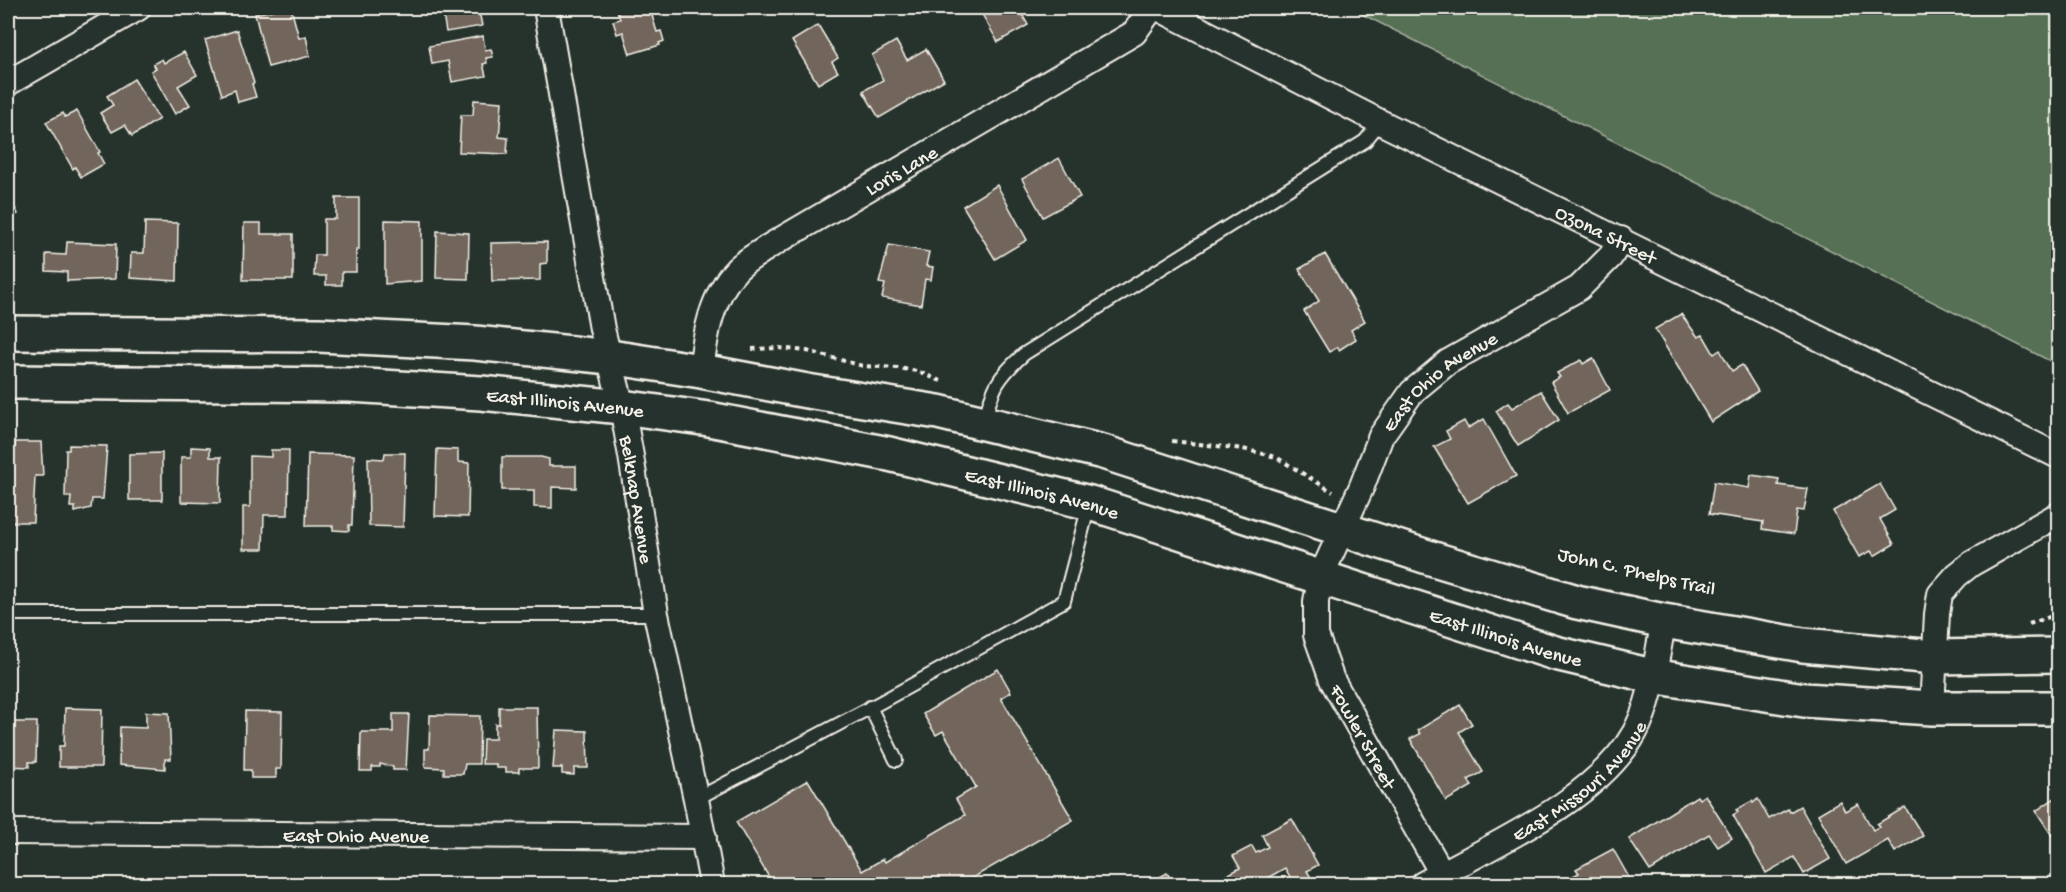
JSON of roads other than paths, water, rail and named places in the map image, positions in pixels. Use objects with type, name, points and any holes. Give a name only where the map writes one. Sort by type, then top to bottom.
[{"type":"main road","points":[[8,333],[319,335],[475,343],[609,357],[701,371],[938,412],[1102,452],[1577,602],[1664,621],[1803,645],[1934,657],[2058,655]]},
{"type":"main road","name":"East Illinois Avenue","points":[[8,382],[350,385],[481,393],[622,407],[709,419],[889,454],[1090,504],[1321,576],[1555,653],[1652,676],[1804,700],[1932,708],[2058,708]]},
{"type":"main road","points":[[1090,504],[1102,452]]},
{"type":"street","points":[[8,83],[138,8]]},
{"type":"street","name":"Belknap Avenue","points":[[546,8],[600,314],[622,407],[656,614],[704,837],[712,885]]},
{"type":"street","name":"Loris Lane","points":[[701,371],[705,339],[716,300],[737,269],[768,247],[1134,33],[1152,8]]},
{"type":"street","name":"Ozona Street","points":[[1158,8],[1380,122],[2058,456]]},
{"type":"street","name":"East Ohio Avenue","points":[[1321,576],[1362,486],[1381,435],[1412,392],[1448,362],[1579,288],[1611,256],[1621,239]]},
{"type":"street","points":[[1932,708],[1940,594],[1957,575],[1971,564],[2058,515]]},
{"type":"street","name":"Fowler Street","points":[[1321,576],[1316,601],[1316,635],[1332,680],[1438,881]]},
{"type":"street","name":"East Missouri Avenue","points":[[1438,881],[1566,804],[1616,760],[1635,731],[1646,702],[1664,621]]},
{"type":"street","name":"East Ohio Avenue","points":[[8,832],[704,837]]},
{"type":"lane","points":[[984,423],[997,382],[1007,369],[1024,354],[1365,141],[1380,122]]},
{"type":"lane","points":[[696,799],[1064,601],[1090,504]]},
{"type":"lane","points":[[8,614],[656,614]]},
{"type":"lane","points":[[870,707],[896,760]]}]
